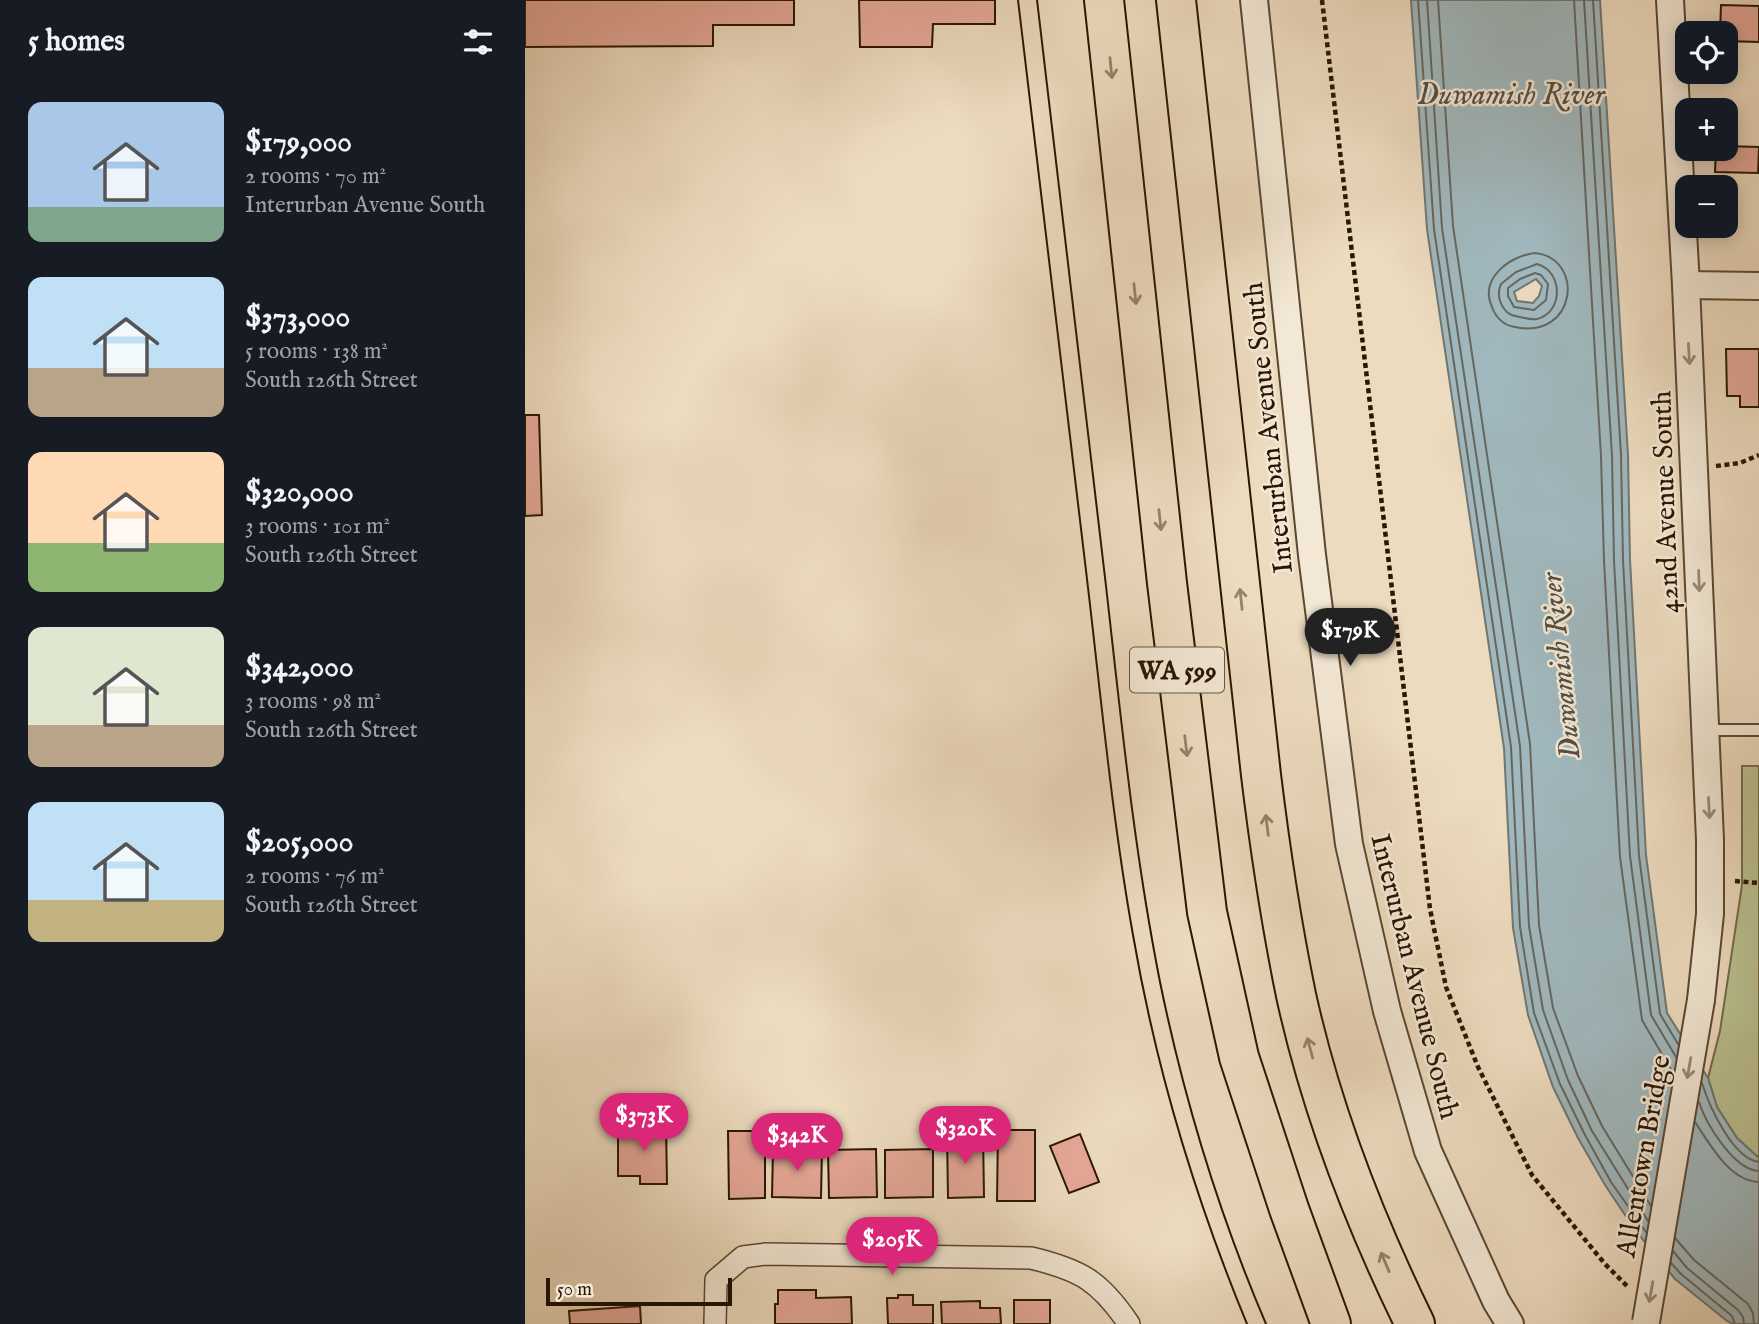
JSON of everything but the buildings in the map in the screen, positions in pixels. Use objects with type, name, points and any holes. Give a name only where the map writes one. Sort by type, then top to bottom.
[{"type":"highway","name":"WA 599","points":[[1104,0],[1165,570],[1207,912],[1239,1057],[1289,1209],[1331,1324]]},
{"type":"highway","name":"WA 599","points":[[1176,0],[1276,892],[1297,998],[1325,1101],[1355,1191],[1415,1324]]},
{"type":"street","name":"Interurban Avenue South","points":[[1254,0],[1311,541],[1349,844],[1387,1011],[1428,1151],[1486,1280],[1510,1324]]},
{"type":"street","name":"42nd Avenue South","points":[[1670,0],[1686,285],[1710,840],[1710,914],[1701,1000]]},
{"type":"street","points":[[1686,285],[1759,286]]},
{"type":"street","name":"Allentown Bridge","points":[[1646,1323],[1701,1000]]},
{"type":"street","points":[[715,1324],[716,1280],[729,1266],[743,1258],[766,1254],[1031,1258],[1064,1266],[1093,1281],[1129,1324]]},
{"type":"lane","points":[[1705,730],[1759,730]]},
{"type":"path","points":[[1322,0],[1430,909],[1446,987],[1478,1067],[1532,1175],[1605,1264],[1631,1290]]},
{"type":"path","points":[[1694,469],[1740,463],[1759,454]]},
{"type":"green space","points":[[1742,766],[1759,766],[1759,1158],[1737,1138],[1717,1107],[1708,1078],[1720,1031],[1742,885]]},
{"type":"water","name":"Duwamish River","points":[[1411,0],[1600,0],[1628,455],[1630,560],[1646,855],[1667,1013],[1708,1078],[1717,1107],[1737,1138],[1759,1158],[1759,1324],[1733,1324],[1727,1321],[1675,1279],[1635,1230],[1578,1138],[1553,1087],[1528,1015],[1513,928],[1504,748],[1427,229]],"holes":[[[1536,279],[1542,286],[1533,303],[1517,301],[1514,292]]]},
{"type":"tram line","points":[[1018,0],[1107,757],[1133,935],[1153,1035],[1179,1133],[1210,1229],[1247,1324]]},
{"type":"tram line","points":[[1037,0],[1129,784],[1151,933],[1180,1069],[1204,1156],[1233,1241],[1266,1324]]}]
